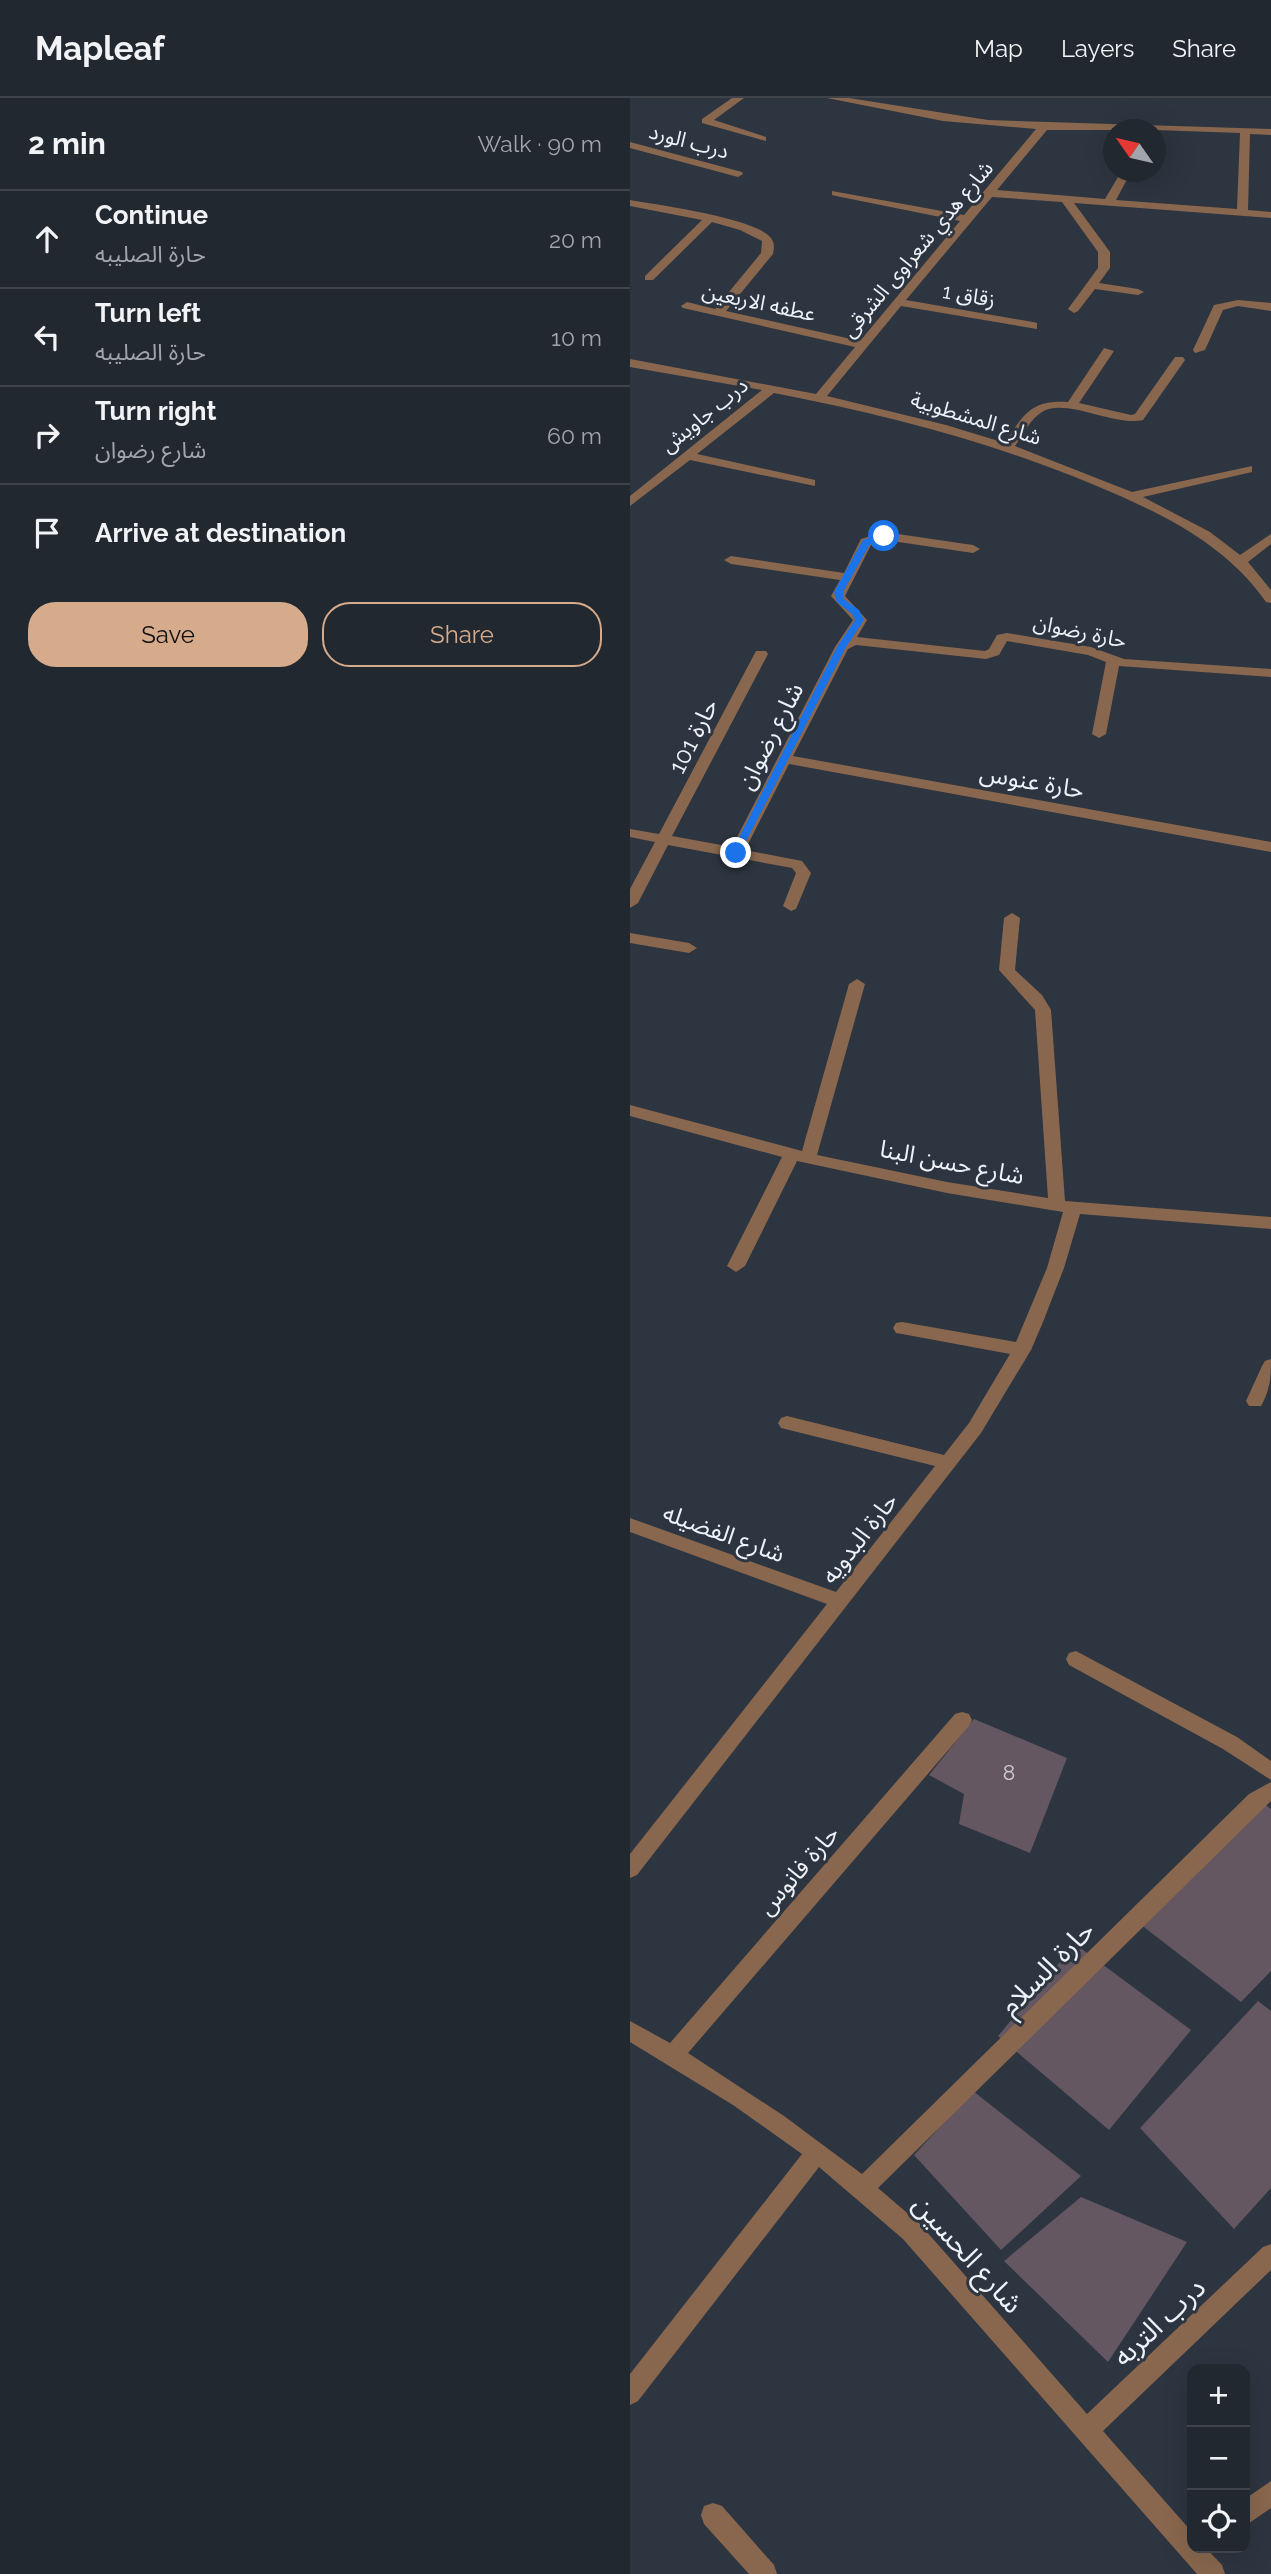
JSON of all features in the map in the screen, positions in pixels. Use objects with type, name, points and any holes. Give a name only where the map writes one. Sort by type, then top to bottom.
[{"type":"street","points":[[738,98],[706,121],[762,139]]},
{"type":"street","points":[[832,98],[953,120],[1103,127]]},
{"type":"street","name":"شارع هدي شعراوى الشرقى","points":[[820,397],[1044,126]]},
{"type":"street","points":[[1166,129],[1271,132]]},
{"type":"street","points":[[1242,212],[1245,131]]},
{"type":"street","name":"درب الورد","points":[[630,145],[738,174]]},
{"type":"street","points":[[1110,202],[1121,182]]},
{"type":"street","points":[[836,193],[967,219]]},
{"type":"street","points":[[989,193],[1271,215]]},
{"type":"street","points":[[1065,199],[1104,252],[1104,268],[1074,309]]},
{"type":"street","points":[[630,203],[747,228],[765,237],[768,242],[767,254],[718,313]]},
{"type":"street","points":[[649,278],[708,220]]},
{"type":"street","points":[[1091,285],[1139,292]]},
{"type":"street","name":"زقاق 1","points":[[898,302],[1034,326]]},
{"type":"street","points":[[1199,350],[1218,307],[1238,303],[1271,307]]},
{"type":"street","name":"عطفه الاربعين","points":[[687,306],[863,345]]},
{"type":"street","points":[[1070,407],[1108,351]]},
{"type":"street","points":[[1008,447],[1039,407],[1052,404],[1136,418],[1142,415],[1180,360]]},
{"type":"street","points":[[630,378],[636,364]]},
{"type":"street","name":"شارع المشطوبية","points":[[636,364],[820,397],[938,425],[1008,447],[1131,496],[1190,526],[1239,562],[1271,599]]},
{"type":"street","name":"درب جاويش","points":[[630,502],[772,388]]},
{"type":"street","points":[[687,456],[811,483]]},
{"type":"street","points":[[1131,496],[1248,469]]},
{"type":"street","points":[[731,560],[847,577],[866,542],[877,537],[973,549]]},
{"type":"street","points":[[1239,562],[1271,538]]},
{"type":"street","name":"شارع رضوان","points":[[736,853],[842,647],[860,620],[856,612],[840,600],[839,592],[847,577]]},
{"type":"street","name":"حارة رضوان","points":[[847,643],[856,641],[986,655],[994,652],[1000,639],[1007,637],[1091,651],[1113,661],[1271,673]]},
{"type":"street","name":"حارة 101","points":[[630,903],[761,654]]},
{"type":"street","points":[[1099,734],[1113,661]]},
{"type":"street","name":"حارة عنوس","points":[[785,759],[1271,847]]},
{"type":"street","points":[[630,833],[801,867],[804,873],[791,906]]},
{"type":"street","name":"حارة البدويه","points":[[630,1869],[975,1429],[1039,1317],[1060,1262],[1065,1207],[1043,1010],[1036,998],[1021,988],[1007,970],[1012,918]]},
{"type":"street","points":[[630,939],[689,948]]},
{"type":"street","points":[[736,1266],[800,1156],[857,984]]},
{"type":"street","name":"شارع حسن البنا","points":[[630,1110],[800,1156],[982,1194],[1065,1207],[1271,1223]]},
{"type":"street","points":[[902,1328],[1022,1350]]},
{"type":"street","points":[[1255,1401],[1271,1366]]},
{"type":"street","points":[[787,1423],[949,1463]]},
{"type":"street","name":"شارع الفضيله","points":[[630,1525],[841,1601]]},
{"type":"street","points":[[1076,1659],[1230,1743],[1271,1772]]},
{"type":"street","name":"حارة فانوس","points":[[673,2055],[962,1720]]},
{"type":"street","name":"حارة السلام","points":[[863,2188],[1256,1800],[1271,1790]]},
{"type":"street","name":"شارع الحسين","points":[[630,2031],[673,2055],[817,2152],[911,2231],[1086,2431],[1187,2538]]},
{"type":"street","points":[[630,2393],[817,2152]]},
{"type":"street","name":"درب التربه","points":[[1086,2431],[1271,2255]]},
{"type":"street","points":[[1250,2510],[1271,2493]]},
{"type":"street","points":[[713,2515],[765,2574]]},
{"type":"street","name":"شارع الحسين","points":[[1200,2553],[1213,2574]]},
{"type":"building","points":[[974,1719],[1067,1758],[1030,1853],[959,1824],[964,1794],[929,1775]]},
{"type":"building","points":[[1262,1802],[1271,1809],[1271,1971],[1241,2002],[1140,1924]]},
{"type":"building","points":[[1075,1944],[1191,2030],[1109,2130],[998,2036]]},
{"type":"building","points":[[1258,2001],[1271,2011],[1271,2188],[1234,2229],[1140,2128]]},
{"type":"building","points":[[973,2091],[1081,2176],[1001,2250],[914,2155]]},
{"type":"building","points":[[1081,2197],[1187,2242],[1108,2362],[1004,2261]]},
{"type":"route","points":[[736,853],[842,647],[860,620],[856,612],[840,600],[839,592],[866,542],[884,536]]}]
